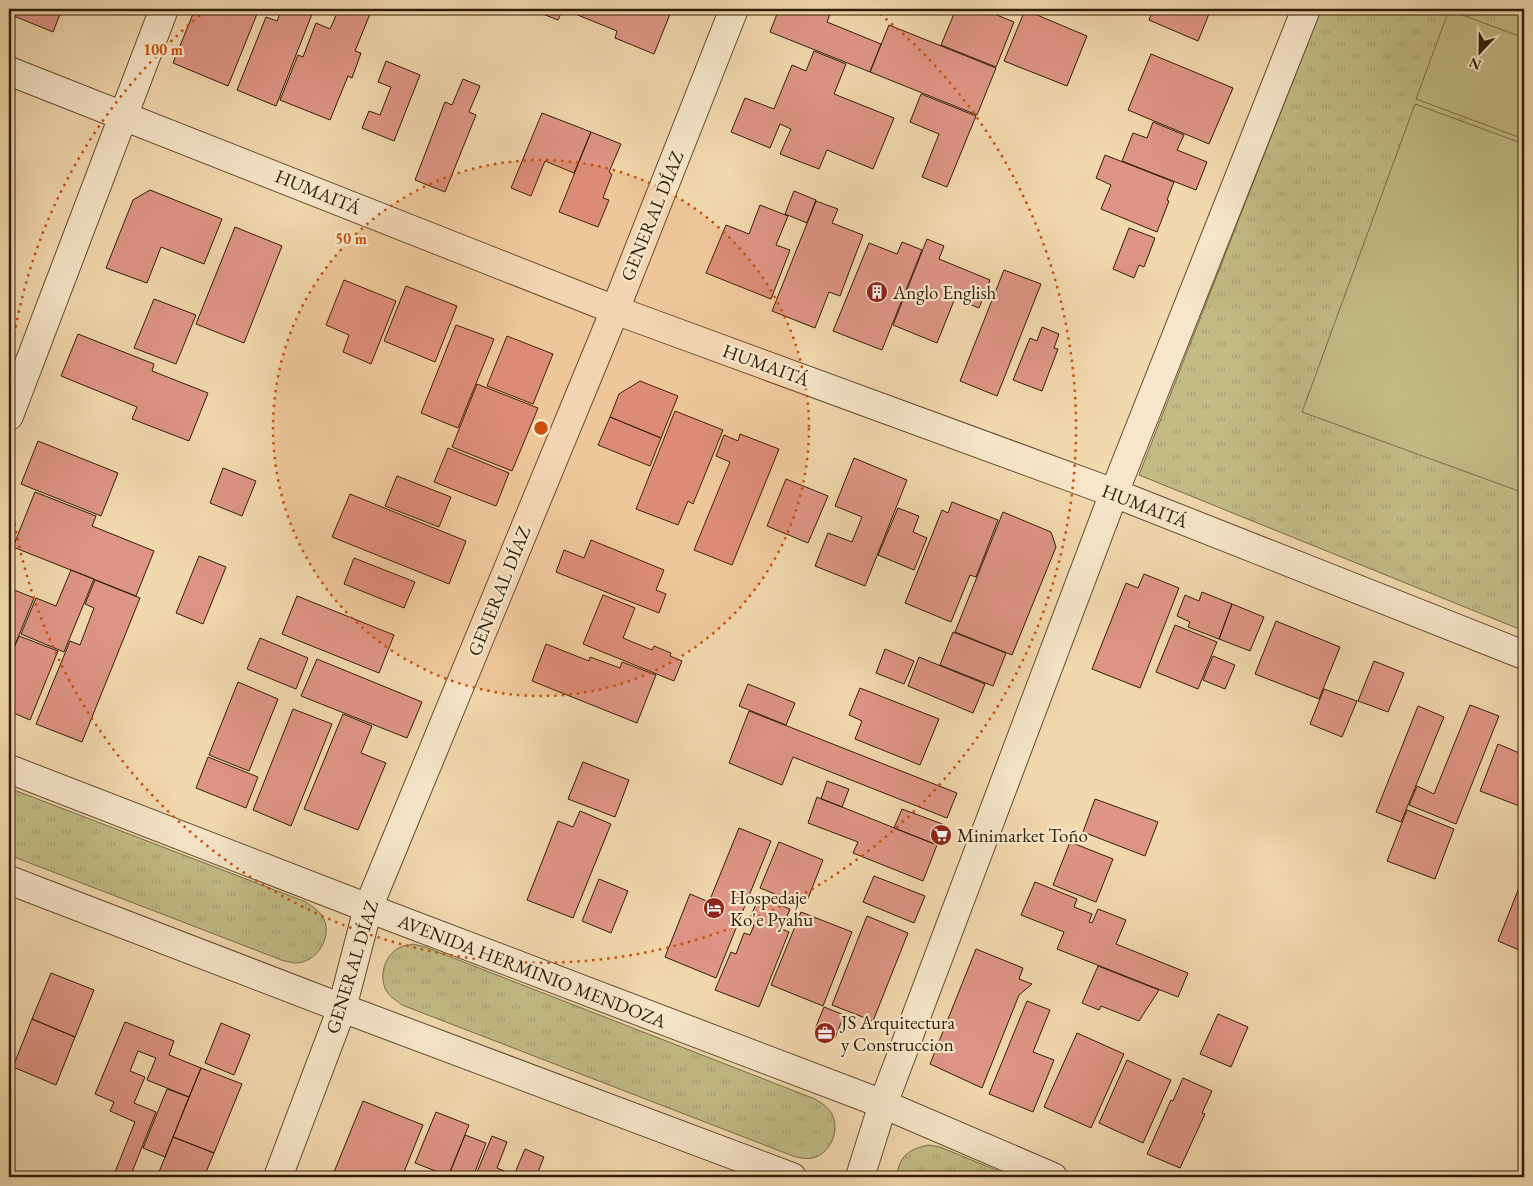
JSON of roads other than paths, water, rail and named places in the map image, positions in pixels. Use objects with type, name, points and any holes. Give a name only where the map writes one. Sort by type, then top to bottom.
[{"type":"street","points":[[9,416],[164,9]]},
{"type":"street","name":"GENERAL DÍAZ","points":[[278,1177],[342,1008],[368,908],[615,310],[734,9]]},
{"type":"street","points":[[860,1177],[883,1104],[1114,493],[1306,9]]},
{"type":"street","name":"HUMAITÁ","points":[[9,71],[615,310],[1114,493],[1524,655]]},
{"type":"street","name":"AVENIDA HERMINIO MENDOZA","points":[[9,769],[883,1104],[1054,1177]]},
{"type":"street","points":[[9,880],[342,1008],[792,1177]]},
{"type":"place","name":"Anglo English","points":[[877,292]]},
{"type":"place","name":"Minimarket Toño","points":[[941,835]]},
{"type":"place","name":"Hospedaje Ko'e Pyahu","points":[[714,908]]},
{"type":"place","name":"JS Arquitectura y Construccion","points":[[825,1033]]}]
